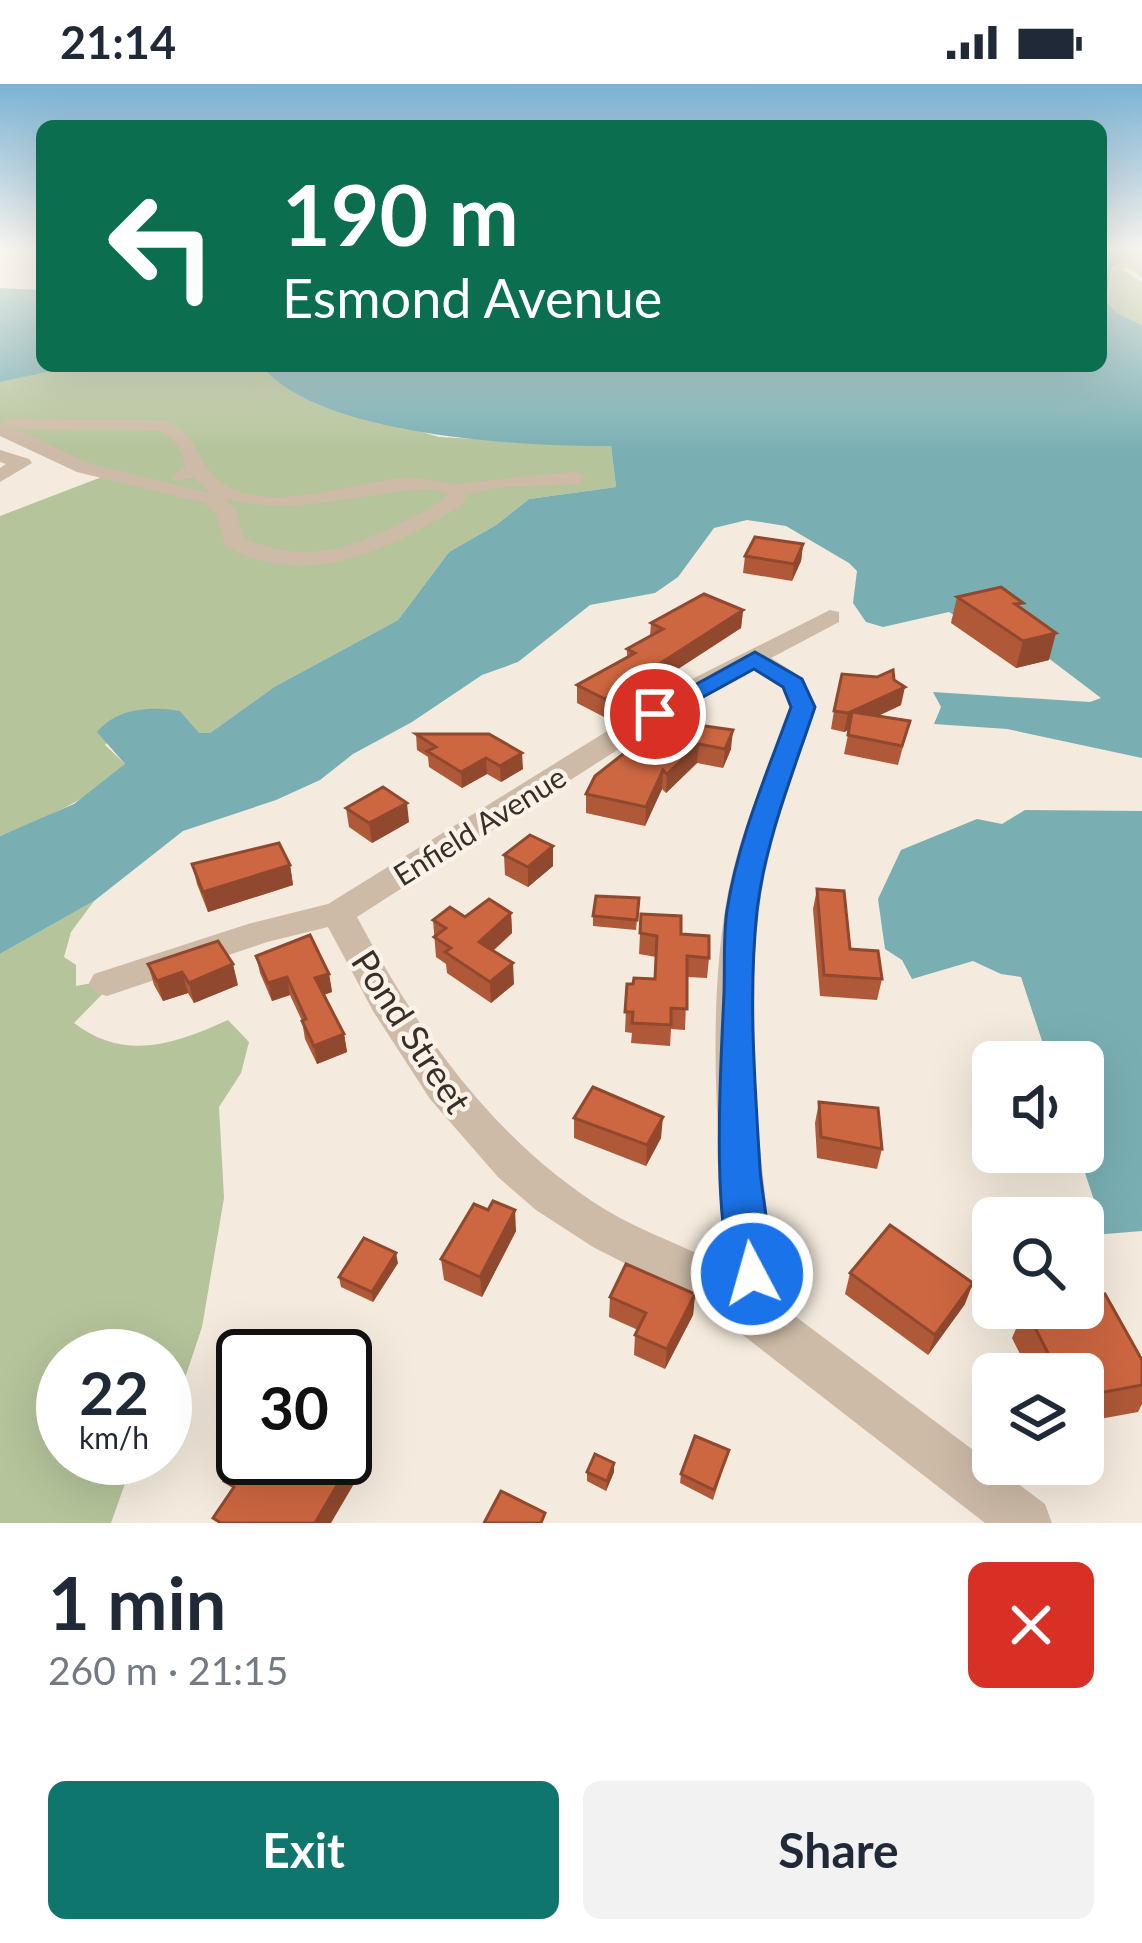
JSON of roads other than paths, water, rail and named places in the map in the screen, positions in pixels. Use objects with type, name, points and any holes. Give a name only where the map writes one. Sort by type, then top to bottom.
[{"type":"street","points":[[0,427],[160,425],[184,437],[196,470],[213,487],[268,500],[327,498],[420,483],[460,491],[495,482],[576,478]]},
{"type":"street","points":[[0,427],[84,468],[220,504],[234,542],[290,564],[338,558],[453,503],[460,491]]},
{"type":"street","points":[[0,457],[22,463],[0,476]]},
{"type":"street","points":[[150,483],[196,470]]},
{"type":"street","name":"Enfield Avenue","points":[[107,983],[260,932],[338,913],[697,687],[830,617]]},
{"type":"street","points":[[755,659],[794,684],[803,707],[763,822],[742,910],[737,1015],[739,1156],[758,1316]]},
{"type":"street","name":"Pond Street","points":[[338,913],[370,978],[491,1146],[530,1181],[595,1227],[701,1277],[812,1352],[1026,1523]]},
{"type":"water","points":[[0,315],[36,315],[36,372],[46,372],[0,382]]},
{"type":"water","points":[[1107,315],[1121,315],[1142,325],[1142,758],[1007,729],[934,724],[941,707],[933,692],[1090,702],[1101,698],[989,613],[974,623],[951,620],[954,615],[949,612],[883,627],[866,622],[853,603],[857,571],[849,563],[786,526],[747,520],[714,528],[678,577],[655,593],[590,605],[518,662],[482,675],[353,754],[320,780],[183,831],[94,901],[0,954],[0,836],[74,804],[125,764],[97,732],[105,724],[135,711],[169,709],[180,711],[199,733],[210,733],[274,687],[398,620],[449,552],[529,499],[616,487],[611,446],[528,444],[425,433],[328,408],[289,390],[269,372],[1107,372]]},
{"type":"water","points":[[1025,810],[1142,811],[1142,1231],[1104,1234],[1104,1197],[1093,1197],[1085,1173],[1104,1173],[1104,1041],[1042,1041],[1021,977],[973,961],[912,979],[902,960],[885,949],[878,899],[901,850],[977,819],[1002,824]]}]
